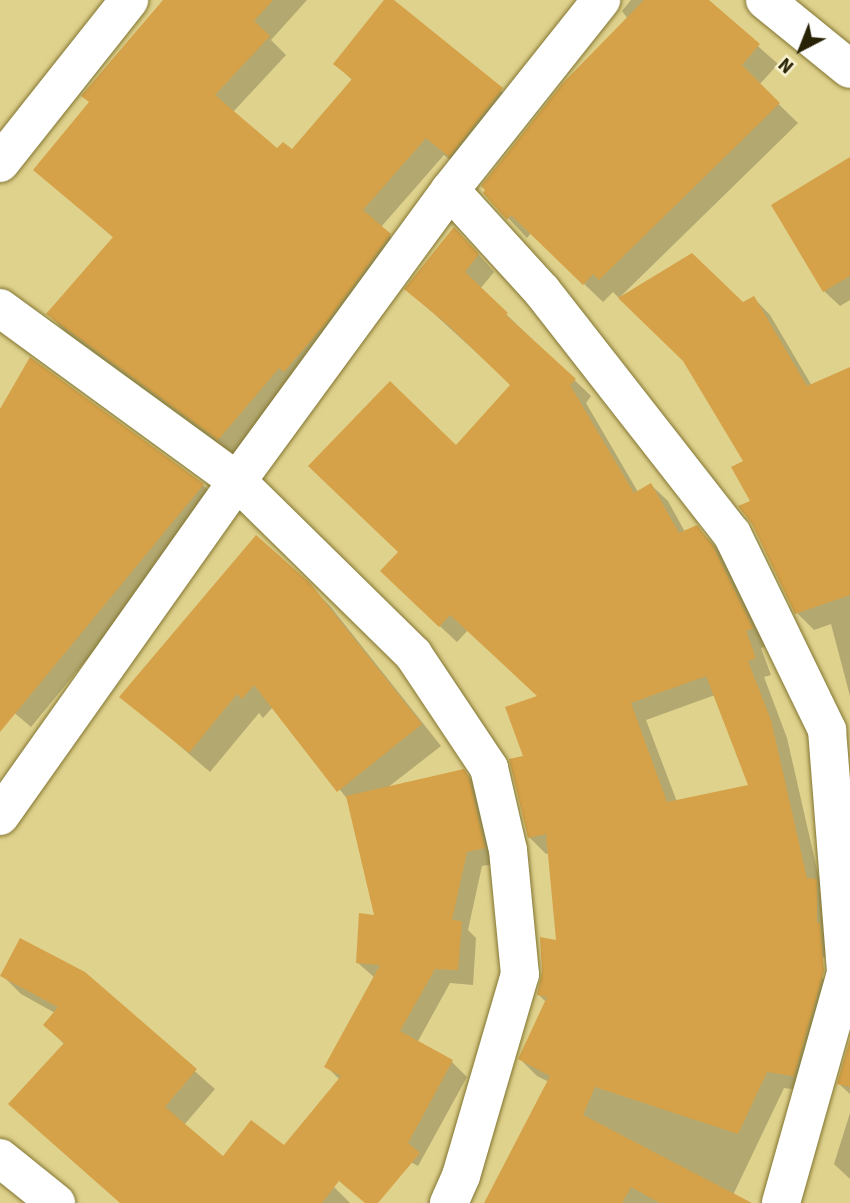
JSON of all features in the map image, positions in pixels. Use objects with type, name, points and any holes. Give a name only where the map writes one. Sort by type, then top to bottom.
[{"type":"street","points":[[0,163],[129,0]]},
{"type":"street","points":[[0,816],[237,481],[450,191],[601,0]]},
{"type":"street","points":[[765,0],[850,69]]},
{"type":"street","points":[[450,191],[542,291],[732,534],[827,730],[848,973],[781,1203]]},
{"type":"street","points":[[0,308],[237,481],[413,654],[489,768],[508,850],[520,974],[461,1176],[449,1203]]},
{"type":"street","points":[[0,1158],[56,1203]]},
{"type":"building","points":[[163,0],[273,0],[254,21],[270,36],[215,95],[277,148],[283,142],[292,149],[352,79],[333,64],[384,0],[394,0],[503,88],[449,157],[426,138],[363,210],[391,234],[325,324],[284,372],[279,368],[218,440],[46,314],[113,237],[33,170],[89,102],[81,96]]},
{"type":"building","points":[[644,0],[709,0],[760,44],[742,65],[780,103],[599,280],[593,274],[583,285],[511,215],[507,220],[483,193],[485,190],[481,186],[562,84]]},
{"type":"building","points":[[850,157],[850,276],[823,292],[771,205]]},
{"type":"building","points":[[454,227],[479,254],[465,272],[508,313],[506,315],[576,379],[570,385],[634,493],[651,483],[679,533],[697,525],[713,546],[753,628],[746,631],[756,658],[748,661],[771,720],[807,878],[817,879],[817,923],[820,923],[824,971],[794,1076],[767,1072],[738,1134],[595,1087],[583,1115],[752,1203],[660,1203],[631,1187],[622,1203],[484,1203],[550,1076],[518,1059],[547,997],[537,995],[542,972],[540,937],[556,940],[546,834],[528,838],[509,759],[523,756],[505,707],[537,696],[450,615],[439,627],[380,571],[398,552],[308,466],[390,381],[456,445],[510,385],[449,326],[404,289]],"holes":[[[706,676],[748,785],[667,802],[631,703]]]},
{"type":"building","points":[[692,253],[743,302],[754,296],[807,386],[850,367],[850,595],[795,614],[752,524],[738,506],[750,501],[731,467],[743,461],[683,361],[618,298]]},
{"type":"building","points":[[30,357],[204,484],[0,732],[0,409]]},
{"type":"building","points":[[256,535],[310,583],[422,724],[337,792],[254,685],[242,699],[237,694],[189,753],[119,697]]},
{"type":"building","points":[[464,769],[469,777],[485,848],[467,852],[452,920],[462,921],[458,970],[435,969],[400,1031],[453,1060],[408,1143],[420,1153],[378,1203],[365,1203],[339,1181],[322,1203],[120,1203],[8,1104],[64,1043],[43,1025],[58,1007],[0,976],[20,938],[85,972],[197,1069],[165,1107],[223,1156],[251,1120],[284,1145],[341,1076],[324,1067],[380,965],[356,963],[359,913],[374,915],[346,796]]},
{"type":"building","points":[[850,1039],[850,1087],[837,1084]]}]
